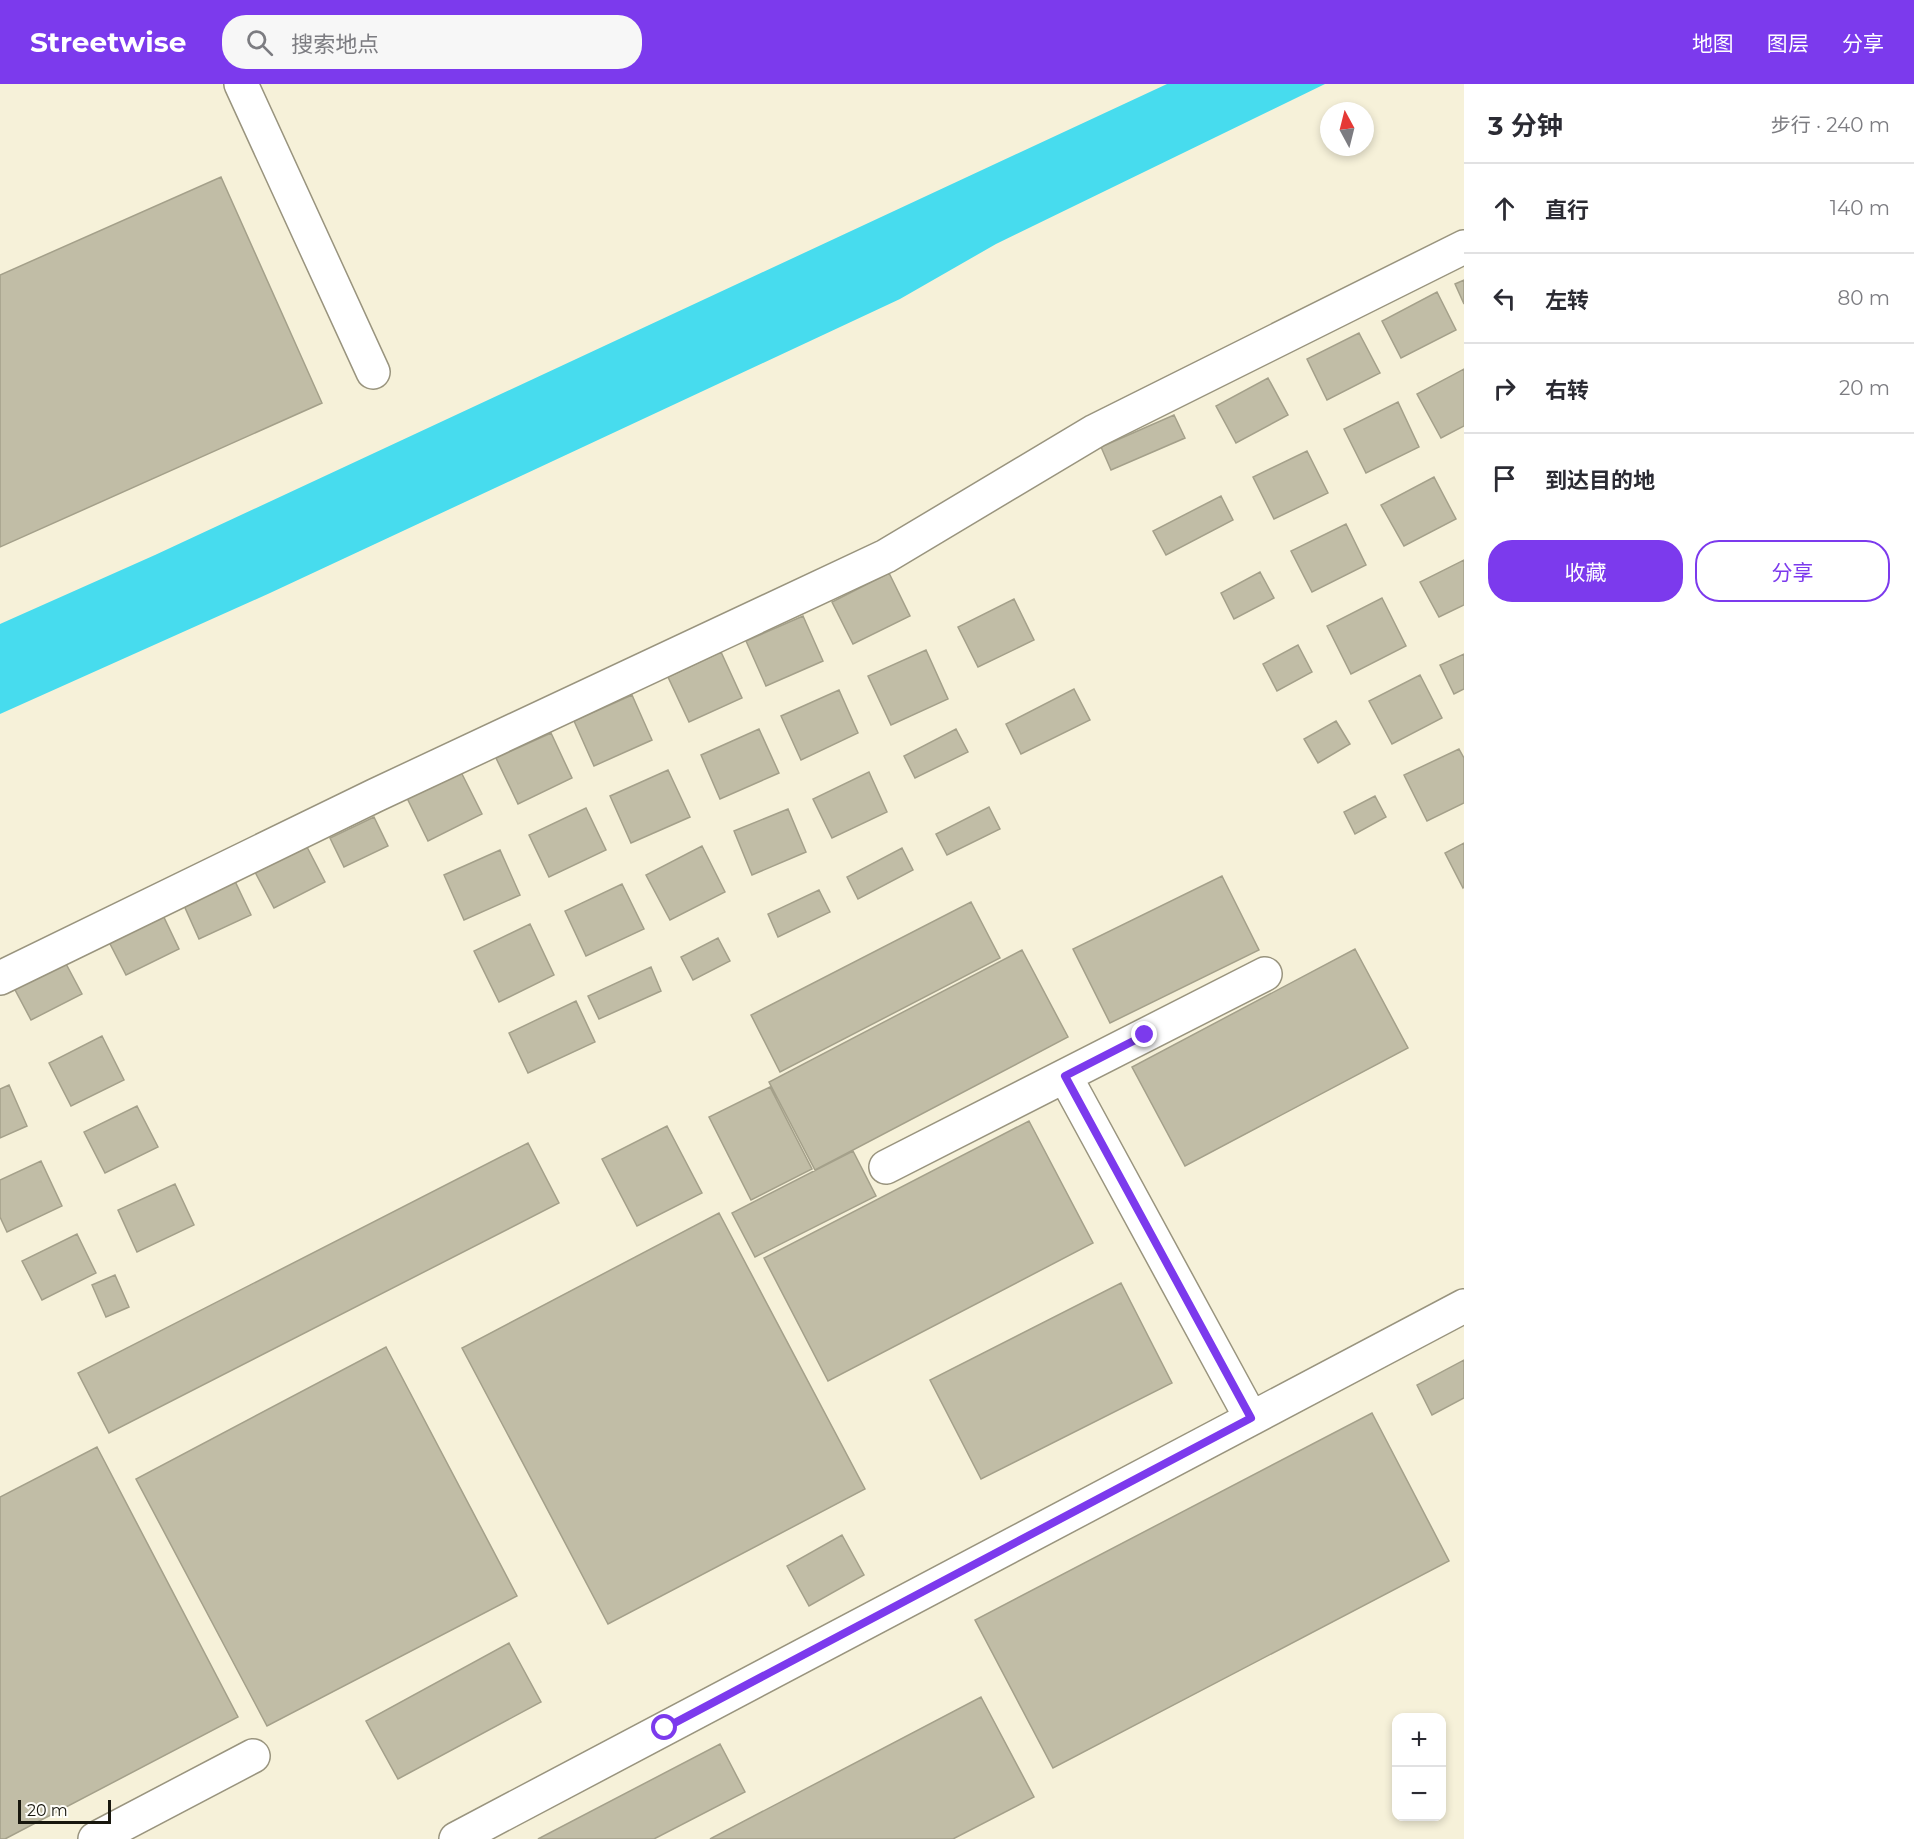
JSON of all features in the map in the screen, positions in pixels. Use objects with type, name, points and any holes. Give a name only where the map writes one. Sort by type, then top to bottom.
[{"type":"street","points":[[241,84],[373,372]]},
{"type":"street","points":[[0,978],[376,795],[886,556],[1095,431],[1464,247]]},
{"type":"street","points":[[886,1167],[1265,974]]},
{"type":"street","points":[[1065,1076],[1251,1418]]},
{"type":"street","points":[[456,1839],[1464,1306]]},
{"type":"street","points":[[96,1839],[253,1756]]},
{"type":"water","points":[[1167,84],[1325,84],[996,244],[900,299],[270,593],[0,714],[0,624],[155,555]]},
{"type":"building","points":[[221,177],[322,403],[0,547],[0,275]]},
{"type":"building","points":[[1464,280],[1464,304],[1455,284]]},
{"type":"building","points":[[1437,292],[1456,330],[1401,358],[1382,321]]},
{"type":"building","points":[[1359,333],[1380,373],[1327,400],[1307,359]]},
{"type":"building","points":[[1464,369],[1464,426],[1441,438],[1417,394]]},
{"type":"building","points":[[1268,378],[1288,415],[1236,443],[1216,406]]},
{"type":"building","points":[[1398,402],[1419,447],[1366,473],[1344,429]]},
{"type":"building","points":[[1174,415],[1185,438],[1111,470],[1101,447]]},
{"type":"building","points":[[1307,451],[1328,493],[1274,519],[1253,477]]},
{"type":"building","points":[[1434,477],[1456,519],[1404,546],[1381,505]]},
{"type":"building","points":[[1221,496],[1233,520],[1166,555],[1153,531]]},
{"type":"building","points":[[1346,524],[1366,565],[1312,592],[1291,551]]},
{"type":"building","points":[[1464,560],[1464,605],[1439,617],[1420,582]]},
{"type":"building","points":[[1260,572],[1274,598],[1234,619],[1221,593]]},
{"type":"building","points":[[889,573],[910,616],[853,644],[832,602]]},
{"type":"building","points":[[1382,598],[1406,646],[1351,674],[1327,626]]},
{"type":"building","points":[[1014,599],[1034,640],[978,667],[958,627]]},
{"type":"building","points":[[803,616],[823,661],[766,686],[746,641]]},
{"type":"building","points":[[1298,645],[1312,672],[1277,691],[1263,664]]},
{"type":"building","points":[[926,650],[948,699],[891,725],[868,676]]},
{"type":"building","points":[[721,652],[742,698],[689,722],[668,677]]},
{"type":"building","points":[[1464,654],[1464,689],[1454,694],[1440,665]]},
{"type":"building","points":[[1420,675],[1442,718],[1392,744],[1369,701]]},
{"type":"building","points":[[1074,689],[1090,720],[1021,754],[1006,724]]},
{"type":"building","points":[[839,690],[858,733],[801,760],[781,716]]},
{"type":"building","points":[[632,695],[652,740],[594,766],[574,721]]},
{"type":"building","points":[[1336,721],[1350,744],[1318,763],[1304,739]]},
{"type":"building","points":[[759,729],[779,773],[720,799],[701,755]]},
{"type":"building","points":[[956,729],[968,752],[915,778],[904,756]]},
{"type":"building","points":[[551,733],[572,778],[518,804],[496,758]]},
{"type":"building","points":[[1459,749],[1464,758],[1464,803],[1427,821],[1404,775]]},
{"type":"building","points":[[668,770],[690,817],[631,843],[610,796]]},
{"type":"building","points":[[461,772],[482,814],[428,841],[407,798]]},
{"type":"building","points":[[869,772],[887,812],[832,838],[813,799]]},
{"type":"building","points":[[1375,796],[1386,817],[1355,834],[1344,812]]},
{"type":"building","points":[[989,807],[1000,829],[947,855],[936,834]]},
{"type":"building","points":[[586,808],[606,850],[549,877],[529,835]]},
{"type":"building","points":[[788,809],[806,852],[752,875],[734,831]]},
{"type":"building","points":[[374,817],[388,846],[344,867],[330,838]]},
{"type":"building","points":[[1464,843],[1464,887],[1463,888],[1445,853]]},
{"type":"building","points":[[306,845],[325,882],[274,908],[255,872]]},
{"type":"building","points":[[702,846],[725,892],[670,920],[646,875]]},
{"type":"building","points":[[902,848],[913,870],[858,899],[847,877]]},
{"type":"building","points":[[500,850],[520,895],[464,920],[444,875]]},
{"type":"building","points":[[1222,876],[1259,950],[1110,1023],[1073,949]]},
{"type":"building","points":[[233,877],[251,915],[199,939],[182,901]]},
{"type":"building","points":[[622,884],[644,929],[586,956],[565,911]]},
{"type":"building","points":[[819,890],[830,912],[778,937],[768,914]]},
{"type":"building","points":[[971,902],[1000,958],[780,1072],[751,1015]]},
{"type":"building","points":[[160,909],[179,949],[126,975],[106,936]]},
{"type":"building","points":[[530,924],[554,975],[499,1002],[474,951]]},
{"type":"building","points":[[718,938],[730,961],[693,980],[681,957]]},
{"type":"building","points":[[1355,949],[1408,1048],[1185,1166],[1132,1067]]},
{"type":"building","points":[[1022,950],[1068,1037],[815,1170],[769,1082]]},
{"type":"building","points":[[64,960],[82,994],[31,1020],[13,986]]},
{"type":"building","points":[[651,967],[661,991],[599,1019],[588,996]]},
{"type":"building","points":[[576,1001],[595,1042],[528,1073],[509,1033]]},
{"type":"building","points":[[102,1036],[124,1080],[71,1106],[49,1063]]},
{"type":"building","points":[[9,1085],[27,1126],[0,1138],[0,1089]]},
{"type":"building","points":[[770,1087],[812,1169],[751,1200],[709,1117]]},
{"type":"building","points":[[137,1106],[158,1147],[105,1173],[84,1132]]},
{"type":"building","points":[[1029,1121],[1093,1243],[828,1381],[764,1258]]},
{"type":"building","points":[[667,1126],[702,1193],[637,1226],[602,1159]]},
{"type":"building","points":[[528,1143],[559,1203],[109,1433],[78,1373]]},
{"type":"building","points":[[853,1151],[876,1196],[755,1257],[732,1213]]},
{"type":"building","points":[[41,1161],[62,1206],[7,1232],[0,1217],[0,1180]]},
{"type":"building","points":[[175,1184],[194,1225],[137,1252],[118,1210]]},
{"type":"building","points":[[719,1213],[865,1489],[608,1624],[462,1348]]},
{"type":"building","points":[[77,1234],[96,1273],[42,1300],[22,1261]]},
{"type":"building","points":[[115,1275],[129,1307],[106,1317],[92,1285]]},
{"type":"building","points":[[1121,1283],[1172,1383],[981,1479],[930,1380]]},
{"type":"building","points":[[386,1347],[517,1596],[267,1726],[136,1479]]},
{"type":"building","points":[[1464,1360],[1464,1398],[1432,1415],[1417,1385]]},
{"type":"building","points":[[1372,1413],[1449,1561],[1053,1768],[975,1620]]},
{"type":"building","points":[[97,1447],[238,1717],[5,1839],[0,1839],[0,1497]]},
{"type":"building","points":[[842,1535],[864,1575],[809,1606],[787,1566]]},
{"type":"building","points":[[509,1643],[541,1702],[398,1779],[366,1721]]},
{"type":"building","points":[[981,1697],[1034,1797],[953,1839],[710,1839]]},
{"type":"building","points":[[720,1744],[745,1792],[654,1839],[538,1839]]},
{"type":"route","points":[[665,1728],[1251,1418],[1065,1076],[1145,1035]]}]
